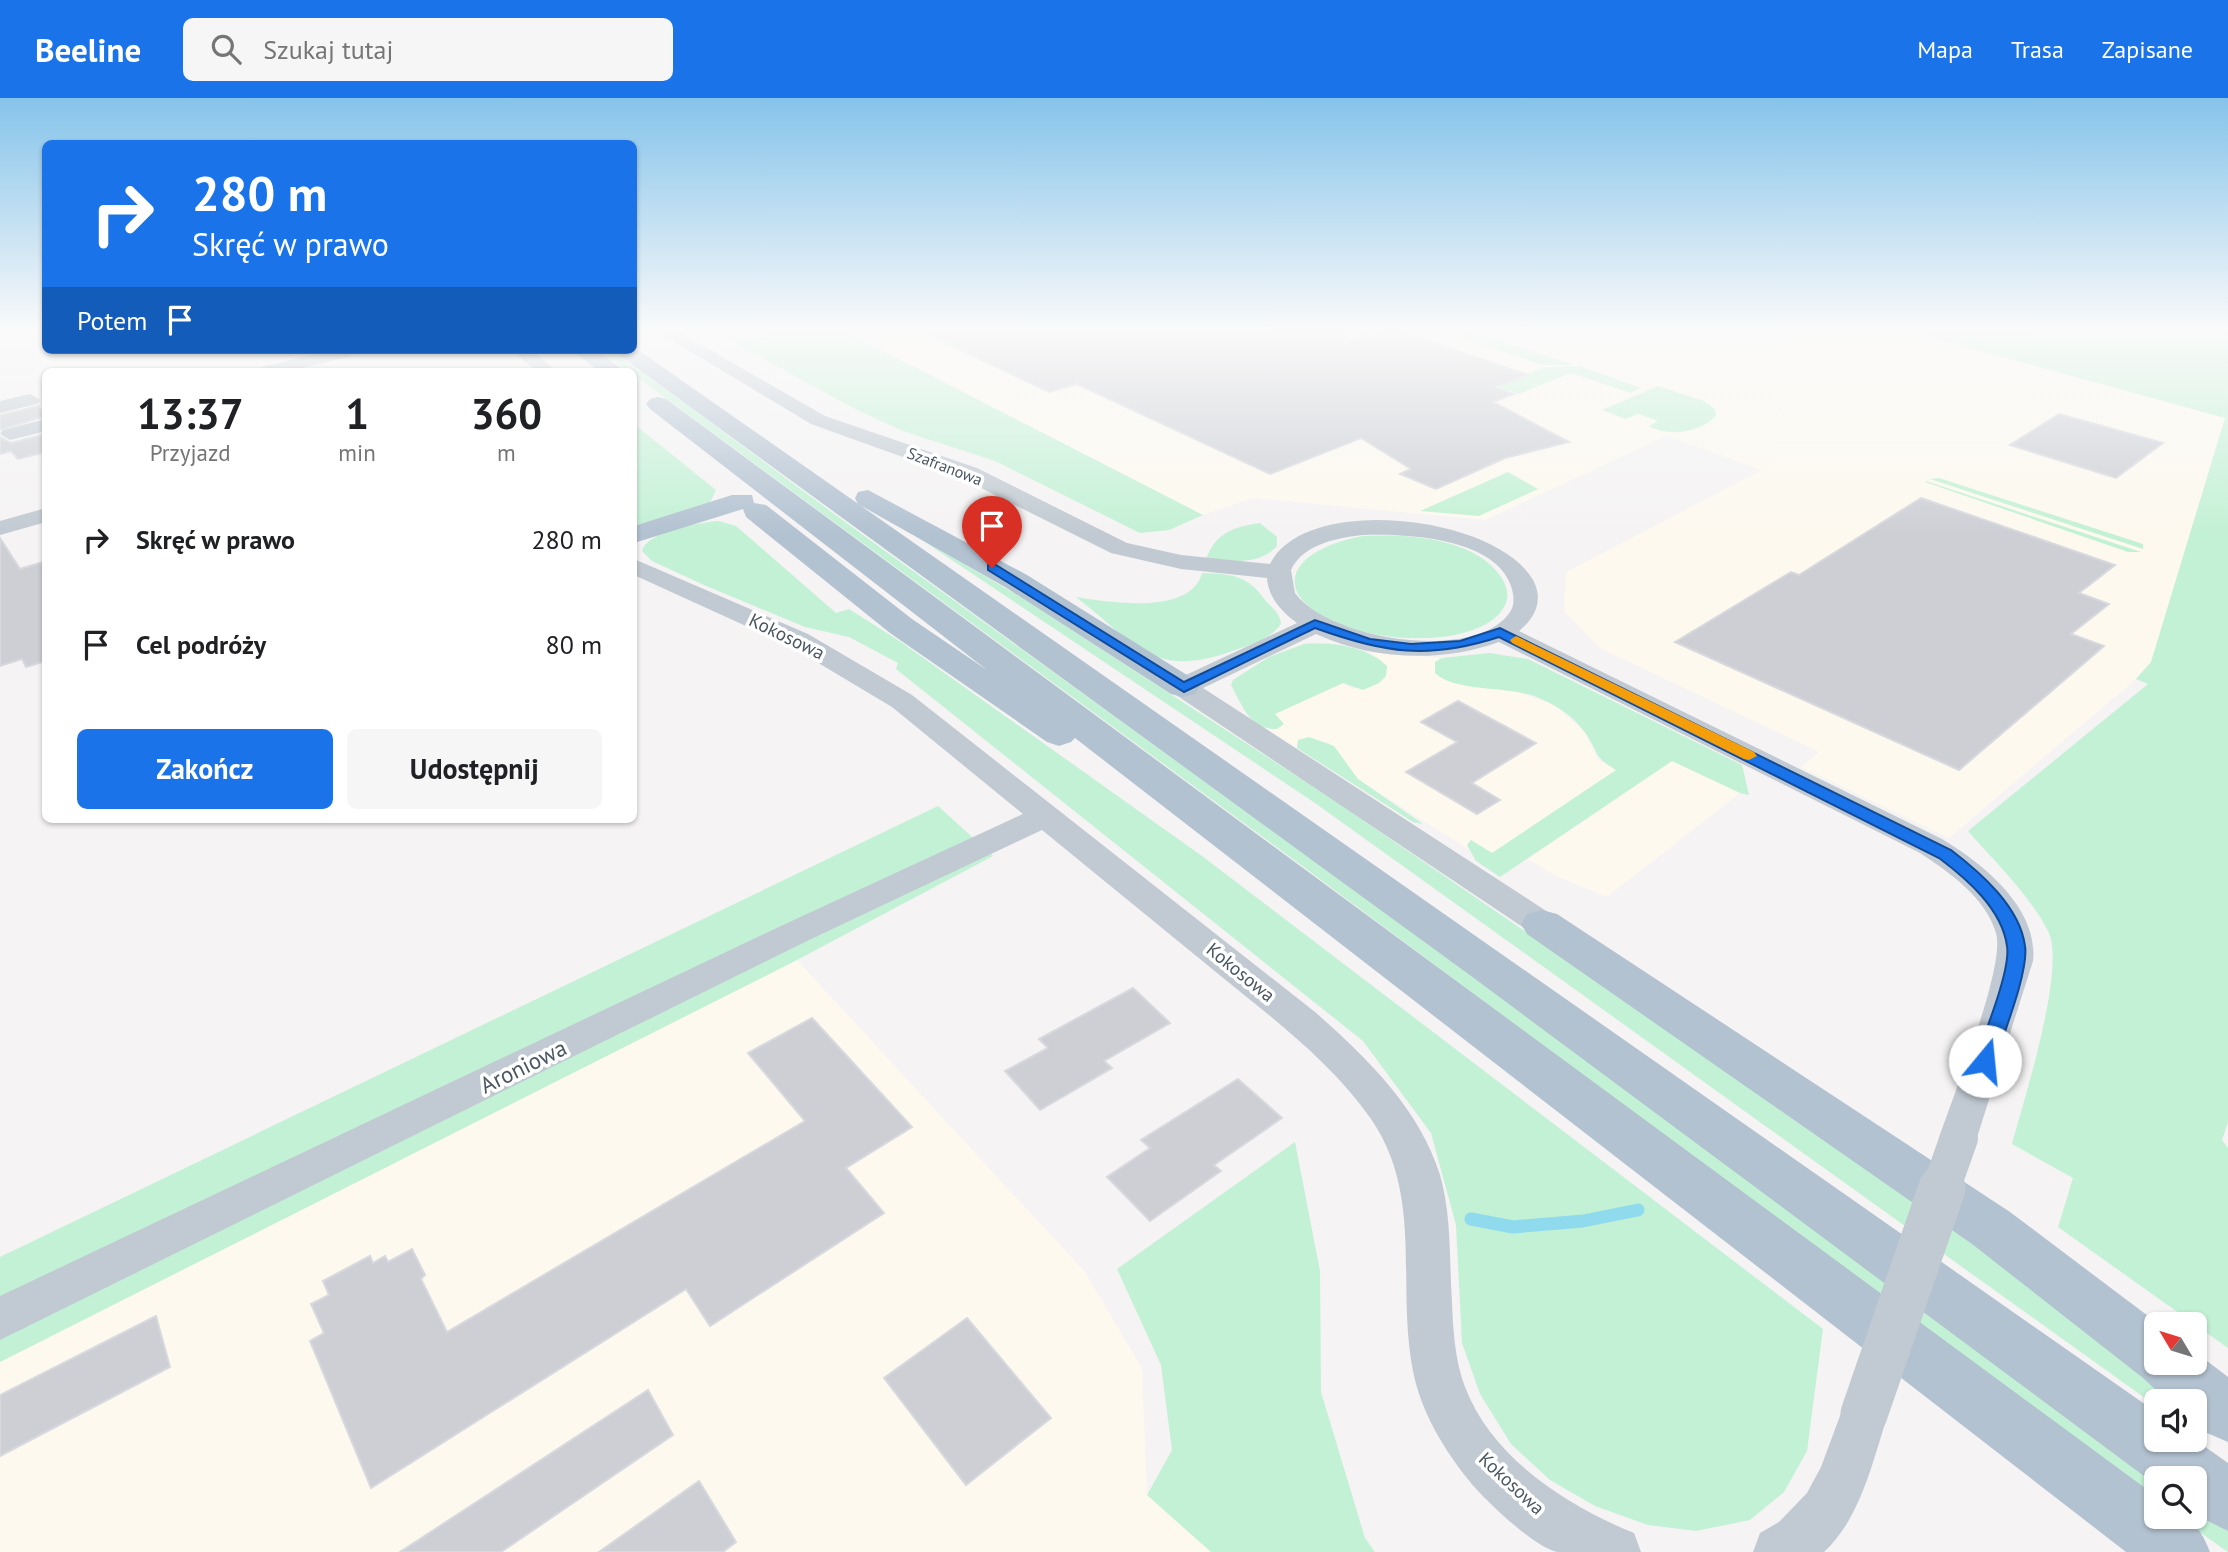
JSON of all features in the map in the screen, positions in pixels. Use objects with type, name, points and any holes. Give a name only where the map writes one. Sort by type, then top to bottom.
[{"type":"main road","points":[[651,399],[2178,1552]]},
{"type":"main road","points":[[691,399],[1792,1184],[2228,1500]]},
{"type":"main road","points":[[637,411],[691,460]]},
{"type":"main road","points":[[735,430],[828,475],[1016,581],[1184,687]]},
{"type":"main road","points":[[637,534],[732,493],[901,626],[963,671],[1062,737],[1217,826]]},
{"type":"main road","points":[[1542,924],[1991,1228],[2144,1347]]},
{"type":"main road","points":[[2181,1376],[2228,1413]]},
{"type":"street","name":"Szafranowa","points":[[782,399],[818,420],[969,473],[1119,548],[1167,560],[1278,572]]},
{"type":"street","points":[[0,407],[30,400]]},
{"type":"street","points":[[10,434],[42,426]]},
{"type":"street","points":[[0,528],[42,516]]},
{"type":"street","points":[[1402,528],[1455,538],[1499,558],[1521,580],[1525,589],[1525,608],[1512,625],[1500,632],[1461,645],[1411,648],[1368,643],[1315,624],[1287,602],[1280,591],[1278,572],[1282,561],[1298,546],[1344,530],[1402,528]]},
{"type":"street","name":"Kokosowa","points":[[637,567],[799,640],[879,685],[945,732],[1302,1023],[1374,1091],[1389,1111],[1409,1150],[1425,1198],[1433,1352],[1445,1397],[1456,1421],[1479,1454],[1528,1503],[1583,1538],[1615,1552]]},
{"type":"street","points":[[1184,687],[1315,624]]},
{"type":"street","points":[[1500,632],[1931,846],[1964,869],[1985,890],[2010,925],[2017,948],[2013,972],[1958,1138],[1864,1414],[1828,1510],[1811,1533],[1779,1552]]},
{"type":"street","points":[[1184,687],[1542,924]]},
{"type":"street","name":"Aroniowa","points":[[0,1319],[795,933],[1047,815]]},
{"type":"shaded area","points":[[977,399],[2155,399],[2225,418],[2151,662],[2136,679],[1949,838],[1801,767],[1819,752],[1600,648],[1564,611],[1566,572],[1762,470],[1666,436],[1485,520],[1253,498],[1203,515]]},
{"type":"shaded area","points":[[1365,652],[1442,658],[1435,662],[1461,684],[1508,689],[1554,705],[1585,732],[1598,760],[1617,770],[1492,853],[1471,840],[1468,849],[1358,779],[1328,742],[1297,743],[1297,748],[1262,726],[1284,724],[1275,714],[1344,683],[1353,689],[1381,682],[1386,676],[1372,654]]},
{"type":"shaded area","points":[[1672,761],[1740,793],[1607,897],[1556,876],[1528,859]]},
{"type":"shaded area","points":[[797,960],[1085,1272],[1142,1368],[1147,1495],[1211,1552],[0,1552],[0,1362]]},
{"type":"green space","points":[[666,399],[678,399],[1517,1009],[2144,1470],[2144,1492],[1282,851]]},
{"type":"green space","points":[[837,399],[976,399],[1203,515],[1169,530],[1140,533],[995,461],[903,431]]},
{"type":"green space","points":[[1628,399],[1697,399],[1715,409],[1716,416],[1693,430],[1675,432],[1649,426],[1658,421],[1638,414],[1626,419],[1602,410]]},
{"type":"green space","points":[[2155,399],[2228,399],[2228,1122],[2222,1140],[2228,1148],[2228,1348],[2207,1333],[2207,1312],[2177,1312],[2058,1227],[2073,1178],[2012,1144],[2048,1003],[2052,949],[2048,931],[2031,904],[1968,831],[2148,684],[2136,679],[2151,662],[2225,418]]},
{"type":"green space","points":[[637,426],[716,490],[710,503],[637,525]]},
{"type":"green space","points":[[1508,472],[1538,489],[1479,516],[1420,511]]},
{"type":"green space","points":[[1939,478],[2143,544],[2143,549],[1930,479]]},
{"type":"green space","points":[[1926,481],[2141,552],[2128,552]]},
{"type":"green space","points":[[719,521],[736,526],[836,613],[849,609],[901,642],[1202,856],[1823,1329],[1807,1451],[1784,1492],[1750,1520],[1696,1531],[1648,1525],[1595,1506],[1550,1480],[1511,1444],[1480,1394],[1462,1343],[1456,1225],[1431,1133],[1363,1041],[896,669],[898,663],[849,637],[805,627],[704,585],[652,561],[642,551],[653,538],[663,533]]},
{"type":"green space","points":[[1260,523],[1277,537],[1277,546],[1270,552],[1262,557],[1244,561],[1206,559],[1215,543],[1227,532]]},
{"type":"green space","points":[[916,536],[1024,599],[1332,799],[1806,1124],[2113,1339],[2144,1365],[2144,1376],[2158,1376],[2173,1389],[2144,1389],[2144,1397],[1315,803]]},
{"type":"green space","points":[[1363,536],[1399,536],[1438,541],[1474,553],[1489,564],[1503,580],[1506,603],[1495,618],[1476,629],[1455,635],[1427,638],[1371,634],[1319,614],[1303,601],[1295,587],[1296,574],[1304,562],[1318,551],[1338,542]]},
{"type":"green space","points":[[1202,573],[1231,575],[1246,581],[1276,611],[1281,624],[1272,634],[1260,640],[1207,659],[1164,659],[1131,642],[1076,597],[1127,603],[1166,601],[1182,596],[1195,587]]},
{"type":"green space","points":[[1304,644],[1337,645],[1359,650],[1379,659],[1387,666],[1386,676],[1379,683],[1363,690],[1343,683],[1275,714],[1284,724],[1277,729],[1253,721],[1231,685],[1233,680],[1269,657]]},
{"type":"green space","points":[[1489,653],[1528,659],[1742,765],[1749,795],[1672,761],[1500,877],[1476,861],[1467,845],[1471,840],[1492,853],[1616,770],[1600,758],[1576,722],[1549,703],[1523,693],[1455,683],[1435,673],[1435,662],[1442,658]]},
{"type":"green space","points":[[1309,737],[1334,746],[1358,779],[1423,824],[1413,822],[1297,748],[1298,740]]},
{"type":"green space","points":[[938,806],[993,856],[797,960],[0,1362],[0,1257]]},
{"type":"green space","points":[[1295,1142],[1320,1271],[1321,1392],[1365,1538],[1375,1552],[1211,1552],[1147,1495],[1172,1450],[1161,1365],[1117,1269]]},
{"type":"green space","points":[[2207,1515],[2228,1531],[2228,1552],[2195,1529],[2207,1529]]},
{"type":"building","points":[[1109,399],[1501,399],[1493,402],[1569,442],[1505,458],[1436,489],[1400,474],[1411,469],[1361,438],[1270,474]]},
{"type":"building","points":[[38,406],[42,411],[42,417],[0,430],[0,415]]},
{"type":"building","points":[[2059,414],[2163,443],[2116,478],[2010,445]]},
{"type":"building","points":[[42,435],[42,453],[18,459],[11,451],[0,454],[0,437],[11,443]]},
{"type":"building","points":[[1921,498],[2115,565],[2079,593],[2109,604],[2071,634],[2104,646],[1959,770],[1675,642],[1791,572],[1799,575]]},
{"type":"building","points":[[0,538],[20,569],[42,562],[42,662],[26,667],[22,659],[0,666]]},
{"type":"building","points":[[1458,701],[1536,743],[1472,783],[1500,800],[1477,814],[1406,772],[1457,742],[1421,722]]},
{"type":"building","points":[[1133,988],[1170,1023],[1104,1061],[1112,1068],[1040,1110],[1005,1071],[1048,1048],[1039,1039]]},
{"type":"building","points":[[812,1018],[912,1127],[846,1168],[884,1213],[710,1326],[686,1289],[371,1488],[310,1341],[324,1333],[311,1304],[329,1295],[323,1281],[370,1256],[373,1263],[385,1256],[388,1262],[412,1249],[425,1275],[421,1279],[447,1332],[805,1121],[748,1053]]},
{"type":"building","points":[[1238,1079],[1282,1118],[1214,1165],[1221,1171],[1150,1221],[1107,1177],[1150,1148],[1141,1140]]},
{"type":"building","points":[[156,1316],[170,1367],[0,1456],[0,1395]]},
{"type":"building","points":[[967,1318],[1051,1418],[966,1485],[884,1378]]},
{"type":"building","points":[[648,1390],[673,1435],[501,1552],[400,1552]]},
{"type":"building","points":[[699,1481],[736,1542],[723,1552],[599,1552]]},
{"type":"waterway","points":[[1471,1219],[1513,1227],[1583,1221],[1638,1210]]},
{"type":"slow traffic","points":[[1516,640],[1749,756]]},
{"type":"route","points":[[992,568],[1184,687],[1315,624],[1368,643],[1411,648],[1461,645],[1500,632],[1738,750],[1945,854],[1964,869],[1998,905],[2010,925],[2017,948],[2013,972],[1985,1061]]}]
